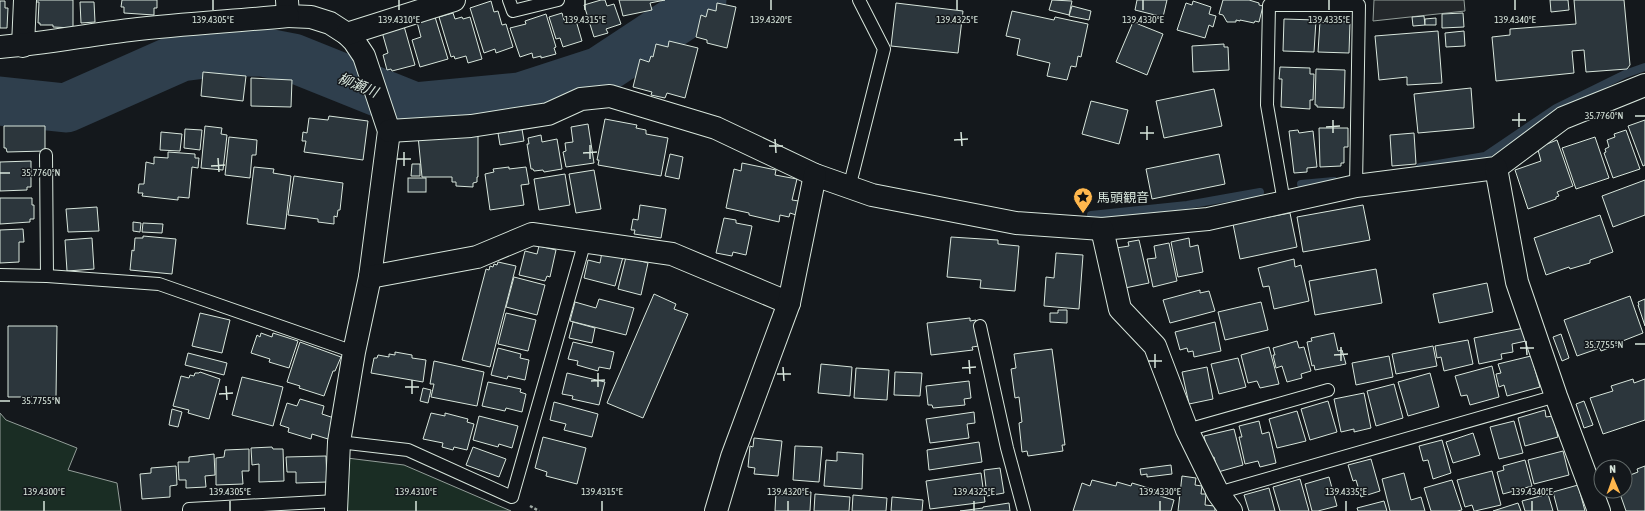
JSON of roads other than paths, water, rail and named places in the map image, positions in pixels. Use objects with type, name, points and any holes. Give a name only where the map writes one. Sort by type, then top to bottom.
[{"type":"street","points":[[23,46],[25,0]]},
{"type":"street","points":[[347,34],[454,0]]},
{"type":"street","points":[[0,48],[287,8],[330,23],[347,34],[364,56],[386,123],[370,276],[354,352],[339,442],[336,506]]},
{"type":"street","points":[[386,123],[471,126],[548,114],[581,99],[610,96],[716,128],[815,175],[872,195],[1016,223],[1102,229],[1208,218],[1356,186],[1496,168],[1563,118],[1645,85]]},
{"type":"street","points":[[1496,168],[1517,282],[1556,396],[1599,511]]},
{"type":"street","points":[[716,511],[732,458],[789,303],[815,175]]},
{"type":"street","points":[[1102,229],[1120,309],[1155,346],[1187,430],[1218,492],[1231,511]]},
{"type":"street","points":[[370,276],[478,257],[532,234],[672,254],[789,303]]},
{"type":"lane","points":[[509,0],[513,11],[558,0]]},
{"type":"lane","points":[[849,188],[884,49],[859,0]]},
{"type":"lane","points":[[1284,202],[1267,105],[1269,6],[1359,5],[1356,186]]},
{"type":"lane","points":[[46,156],[47,276]]},
{"type":"lane","points":[[339,442],[408,450],[512,497],[585,241]]},
{"type":"lane","points":[[0,275],[47,276],[159,284],[354,352]]},
{"type":"lane","points":[[980,326],[1007,448],[1024,511]]},
{"type":"lane","points":[[1187,430],[1328,390]]},
{"type":"lane","points":[[1218,492],[1556,396]]},
{"type":"lane","points":[[189,511],[189,509],[336,506]]},
{"type":"waterway","name":"柳瀬川","points":[[0,101],[66,108],[181,57],[219,52],[262,52],[293,58],[415,107],[520,97],[600,71],[700,5],[702,0]]},
{"type":"waterway","points":[[1420,167],[1485,156],[1556,108],[1625,74],[1645,67]]},
{"type":"waterway","points":[[1301,184],[1334,181]]},
{"type":"waterway","points":[[1091,215],[1187,205],[1260,192]]},
{"type":"place","name":"馬頭観音","points":[[1083,214]]}]
